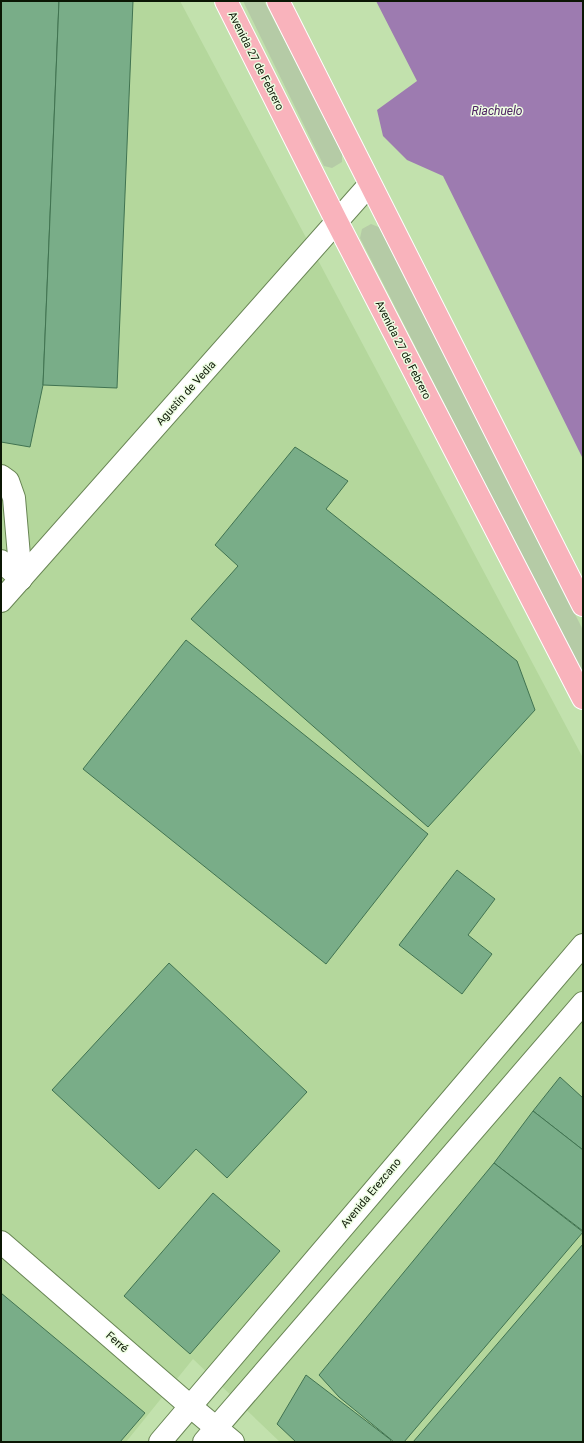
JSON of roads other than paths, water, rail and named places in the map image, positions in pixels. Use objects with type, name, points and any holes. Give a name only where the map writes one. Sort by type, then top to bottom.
[{"type":"main road","name":"Avenida 27 de Febrero","points":[[226,1],[337,222],[583,698]]},
{"type":"main road","points":[[278,1],[583,605]]},
{"type":"street","name":"Agustín de Vedia","points":[[1,601],[370,184]]},
{"type":"street","points":[[1,476],[8,481],[14,498],[21,579]]},
{"type":"street","points":[[1,561],[21,579]]},
{"type":"street","name":"Avenida Erezcano","points":[[160,1442],[583,945]]},
{"type":"street","points":[[211,1434],[583,1003]]},
{"type":"street","name":"Ferré","points":[[1,1242],[190,1406],[211,1434],[233,1442]]},
{"type":"water","name":"Riachuelo","points":[[376,1],[583,1],[583,459],[443,176],[407,160],[383,136],[377,110],[417,81]]}]
